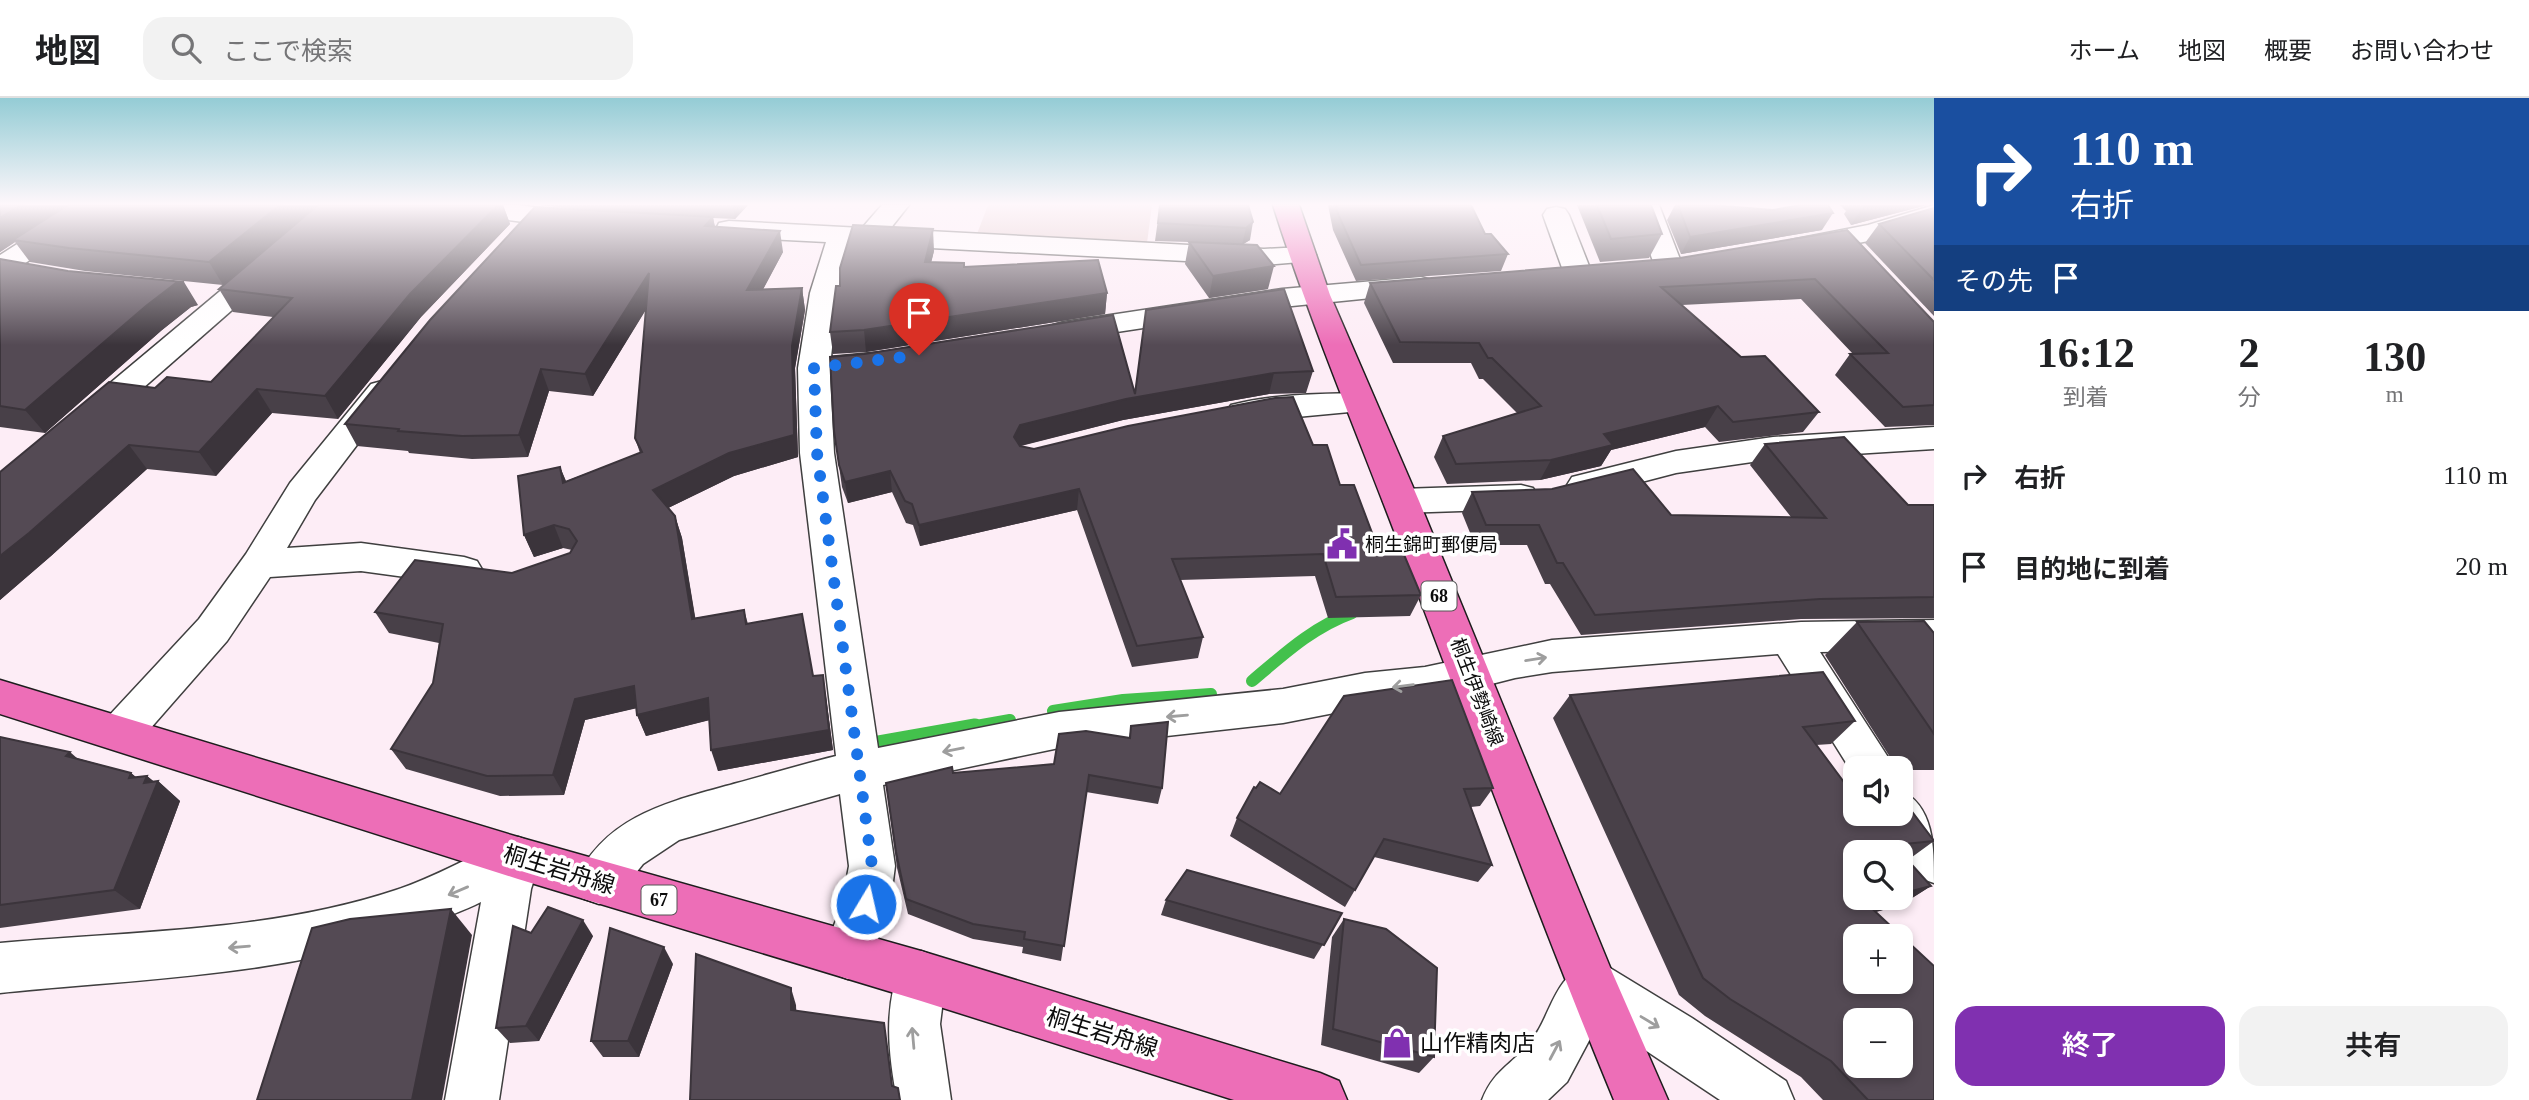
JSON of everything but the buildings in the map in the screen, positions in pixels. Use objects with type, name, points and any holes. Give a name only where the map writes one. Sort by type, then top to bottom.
[{"type":"main road","name":"桐生伊勢崎線","points":[[1301,252],[1592,986],[1641,1100]]},
{"type":"main road","name":"桐生岩舟線","points":[[0,697],[518,858],[921,976],[1320,1100]]},
{"type":"street","points":[[0,268],[25,252]]},
{"type":"street","points":[[63,440],[285,252]]},
{"type":"street","points":[[848,955],[866,904],[872,866],[857,770],[850,693],[817,453],[814,368],[820,311],[849,252]]},
{"type":"street","points":[[1157,252],[1264,257],[1302,255]]},
{"type":"street","points":[[1569,252],[1578,275]]},
{"type":"street","points":[[1663,252],[1668,266]]},
{"type":"street","points":[[1854,252],[1861,261]]},
{"type":"street","points":[[0,268],[37,275]]},
{"type":"street","points":[[1038,336],[1316,295],[1443,284]]},
{"type":"street","points":[[190,292],[232,297]]},
{"type":"street","points":[[814,368],[906,357]]},
{"type":"street","points":[[120,733],[212,630],[259,564],[302,492],[401,367]]},
{"type":"street","points":[[1212,418],[1269,407],[1360,404]]},
{"type":"street","points":[[1401,501],[1540,495],[1676,463],[1761,450],[1934,438]]},
{"type":"street","points":[[259,564],[361,556],[503,576]]},
{"type":"street","points":[[598,882],[627,849],[666,823],[857,770],[1059,730],[1283,706],[1365,690],[1425,684],[1469,672],[1552,656],[1789,638],[1920,646]]},
{"type":"street","points":[[1789,638],[1865,756]]},
{"type":"street","points":[[1910,826],[1934,862]]},
{"type":"street","points":[[0,968],[82,958],[258,945],[308,937],[416,908],[481,881],[518,858]]},
{"type":"street","points":[[472,1100],[507,889],[518,858]]},
{"type":"street","points":[[921,976],[912,1018],[914,1047],[924,1100]]},
{"type":"street","points":[[1509,1100],[1548,1063],[1570,1018],[1592,986],[1674,1036],[1767,1100]]},
{"type":"waterway","points":[[1252,681],[1287,651],[1324,626],[1352,613]]},
{"type":"waterway","points":[[1053,711],[1123,700],[1211,694]]},
{"type":"waterway","points":[[965,728],[1010,720]]},
{"type":"waterway","points":[[873,744],[975,726]]},
{"type":"place","name":"桐生錦町郵便局","points":[[1342,544]]},
{"type":"place","name":"山作精肉店","points":[[1397,1043]]},
{"type":"route","points":[[866,904],[872,866],[857,770],[850,693],[817,453],[814,368],[866,364],[919,355]]}]
